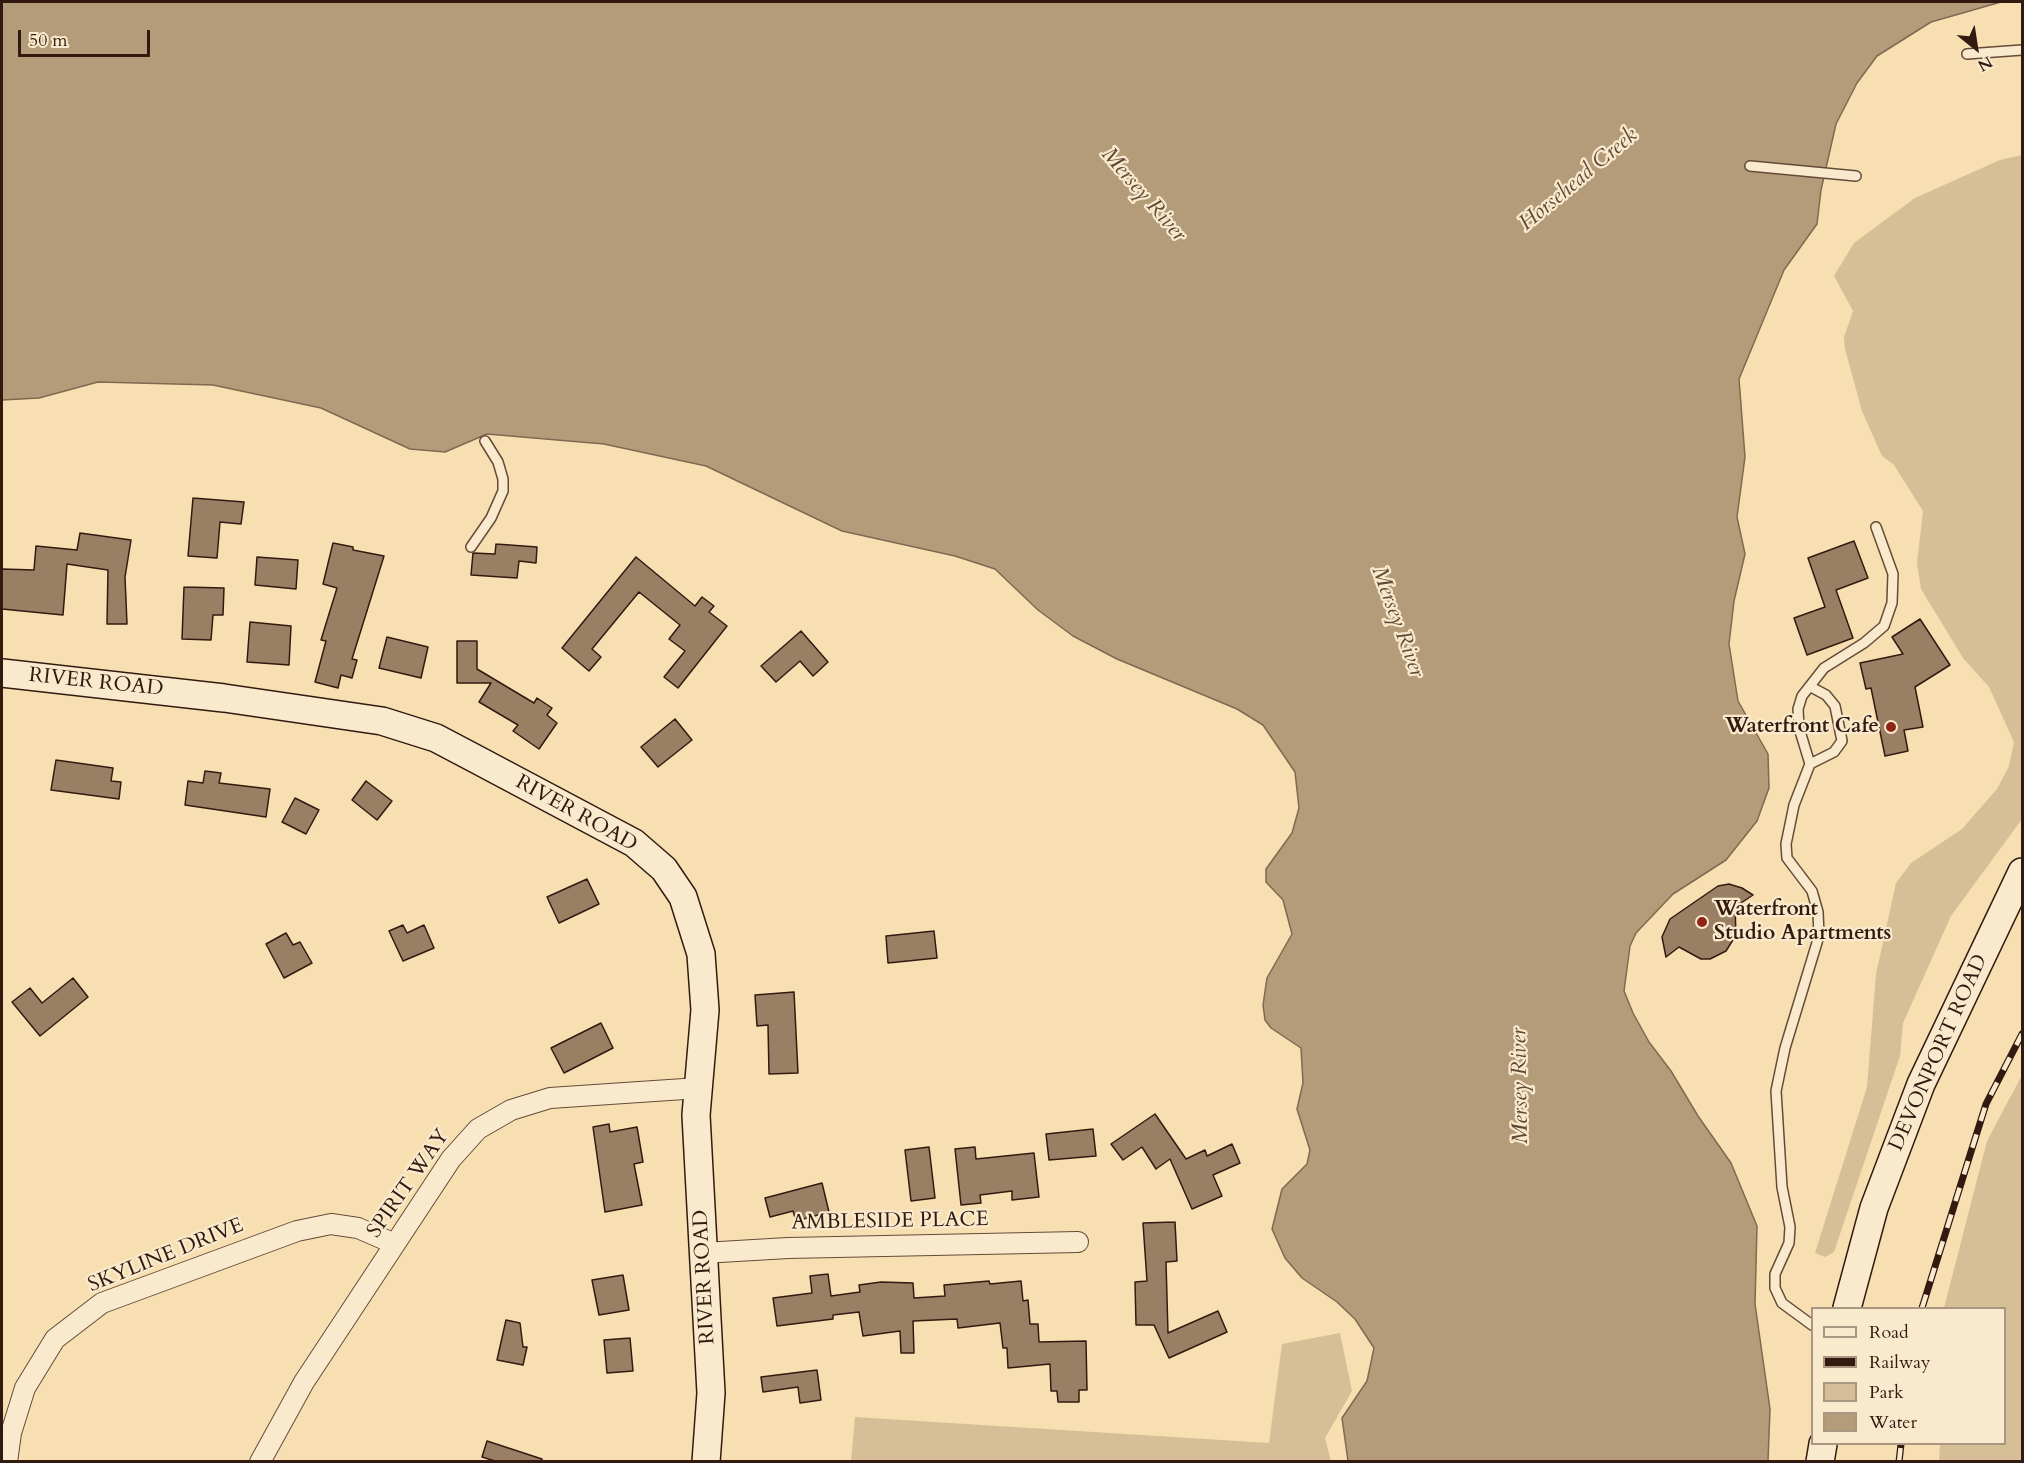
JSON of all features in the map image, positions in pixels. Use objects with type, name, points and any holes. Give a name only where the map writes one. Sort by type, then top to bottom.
[{"type":"main road","name":"RIVER ROAD","points":[[2,673],[224,698],[382,721],[436,738],[634,843],[664,869],[682,897],[695,930],[701,954],[705,1010],[696,1115],[711,1393],[706,1461]]},
{"type":"main road","name":"DEVONPORT ROAD","points":[[1846,1307],[1875,1208],[1921,1084],[2022,872]]},
{"type":"main road","points":[[1820,1461],[1823,1445]]},
{"type":"street","name":"SPIRIT WAY","points":[[260,1461],[304,1382],[451,1159],[478,1129],[511,1110],[550,1098],[699,1088]]},
{"type":"street","name":"SKYLINE DRIVE","points":[[7,1461],[11,1433],[25,1388],[55,1339],[102,1303],[297,1232],[332,1224],[358,1228],[395,1244]]},
{"type":"street","name":"AMBLESIDE PLACE","points":[[703,1252],[1078,1242]]},
{"type":"lane","points":[[1967,54],[2022,50]]},
{"type":"lane","points":[[1750,166],[1856,176]]},
{"type":"lane","points":[[471,547],[491,518],[503,491],[503,479],[498,462],[485,441]]},
{"type":"lane","points":[[1811,1324],[1782,1304],[1775,1281],[1775,1274],[1789,1243],[1791,1227],[1782,1187],[1776,1091],[1785,1048],[1819,936],[1818,912],[1812,891],[1786,858],[1786,844],[1794,805],[1810,764],[1799,728],[1798,709],[1802,696],[1824,668],[1864,643],[1884,626],[1892,603],[1893,574],[1876,527]]},
{"type":"lane","points":[[1810,764],[1834,752],[1842,741],[1835,706],[1826,695],[1811,687]]},
{"type":"green space","points":[[2022,155],[2022,819],[1951,916],[1903,1023],[1900,1056],[1834,1252],[1825,1257],[1815,1253],[1867,1087],[1876,974],[1896,883],[1911,863],[1962,829],[1997,789],[2009,766],[2014,742],[1989,687],[1963,658],[1921,589],[1917,563],[1923,511],[1894,465],[1882,456],[1862,411],[1845,349],[1844,337],[1853,311],[1834,276],[1854,243],[1915,198],[2000,160]]},
{"type":"green space","points":[[2022,1075],[2022,1461],[1939,1461],[1940,1445],[2006,1445],[2006,1307],[1944,1307],[1987,1141]]},
{"type":"green space","points":[[1340,1333],[1352,1391],[1325,1438],[1331,1461],[851,1461],[855,1417],[1269,1443],[1282,1344]]},
{"type":"water","points":[[2,2],[2001,2],[1931,22],[1877,56],[1857,83],[1836,124],[1821,190],[1817,224],[1784,270],[1739,379],[1745,457],[1737,517],[1745,554],[1734,601],[1729,644],[1738,701],[1768,754],[1769,788],[1757,821],[1726,860],[1673,894],[1636,933],[1630,946],[1624,991],[1633,1013],[1649,1042],[1671,1071],[1698,1116],[1731,1163],[1757,1226],[1755,1304],[1770,1409],[1768,1461],[1348,1461],[1342,1418],[1367,1381],[1374,1348],[1355,1319],[1337,1302],[1302,1278],[1285,1258],[1272,1229],[1282,1189],[1307,1164],[1310,1150],[1297,1109],[1303,1083],[1301,1048],[1271,1028],[1265,1020],[1263,1005],[1267,978],[1292,934],[1283,900],[1266,882],[1266,869],[1292,833],[1299,808],[1295,772],[1263,725],[1237,709],[1117,659],[1073,636],[1038,610],[995,569],[955,556],[842,531],[706,466],[604,444],[487,434],[445,452],[410,449],[321,408],[213,385],[98,382],[39,398],[2,400]]},
{"type":"building","points":[[193,498],[244,502],[241,524],[220,522],[217,558],[188,556]]},
{"type":"building","points":[[80,533],[131,540],[125,577],[127,624],[107,624],[108,570],[67,564],[63,615],[2,609],[2,569],[34,570],[36,546],[77,550]]},
{"type":"building","points":[[1854,541],[1868,578],[1836,590],[1853,638],[1807,655],[1794,618],[1825,607],[1808,558]]},
{"type":"building","points":[[333,543],[353,547],[353,550],[384,556],[352,659],[357,660],[352,678],[341,675],[338,688],[315,682],[326,641],[321,640],[337,588],[323,584]]},
{"type":"building","points":[[496,544],[537,547],[536,563],[519,561],[517,578],[471,575],[473,553],[495,554]]},
{"type":"building","points":[[257,557],[298,560],[296,589],[255,585]]},
{"type":"building","points":[[636,557],[695,606],[702,597],[714,606],[709,612],[727,626],[678,688],[664,677],[685,651],[669,639],[680,625],[639,592],[592,649],[601,657],[589,671],[562,648]]},
{"type":"building","points":[[184,587],[224,588],[223,615],[213,615],[211,640],[182,639]]},
{"type":"building","points":[[1920,619],[1950,665],[1915,687],[1923,727],[1904,730],[1908,751],[1885,756],[1871,688],[1866,689],[1860,663],[1903,654],[1892,637]]},
{"type":"building","points":[[250,622],[291,626],[289,665],[247,662]]},
{"type":"building","points":[[801,631],[828,662],[813,676],[800,661],[776,682],[761,666]]},
{"type":"building","points":[[387,637],[428,647],[421,678],[379,668]]},
{"type":"building","points":[[457,641],[477,641],[477,669],[534,703],[537,698],[552,708],[547,715],[557,723],[539,749],[513,731],[518,725],[479,702],[491,683],[457,683]]},
{"type":"building","points":[[675,719],[692,740],[658,767],[641,747]]},
{"type":"building","points":[[56,760],[113,768],[111,781],[121,782],[119,799],[51,790]]},
{"type":"building","points":[[205,771],[221,773],[219,783],[270,789],[266,817],[185,805],[188,781],[203,783]]},
{"type":"building","points":[[366,781],[392,801],[377,820],[352,800]]},
{"type":"building","points":[[295,798],[319,810],[306,834],[282,822]]},
{"type":"building","points":[[587,879],[599,904],[559,923],[547,897]]},
{"type":"building","name":"Waterfront Studio Apartments","points":[[1729,884],[1753,895],[1735,907],[1736,935],[1726,951],[1710,959],[1701,959],[1679,947],[1666,957],[1662,937],[1670,919],[1718,886]]},
{"type":"building","points":[[403,925],[407,933],[424,925],[434,948],[403,961],[389,931]]},
{"type":"building","points":[[934,931],[937,958],[888,963],[886,936]]},
{"type":"building","points":[[286,933],[293,945],[300,942],[312,963],[284,978],[266,944]]},
{"type":"building","points":[[73,978],[88,997],[40,1036],[12,1002],[30,988],[42,1003]]},
{"type":"building","points":[[794,992],[798,1073],[769,1074],[768,1025],[757,1026],[755,995]]},
{"type":"building","points":[[601,1023],[613,1048],[564,1073],[551,1048]]},
{"type":"building","points":[[1155,1114],[1186,1159],[1205,1150],[1207,1156],[1232,1144],[1240,1163],[1213,1175],[1222,1196],[1192,1209],[1170,1159],[1156,1169],[1142,1147],[1123,1160],[1111,1144]]},
{"type":"building","points":[[609,1124],[610,1132],[637,1127],[643,1162],[634,1164],[642,1205],[605,1212],[593,1127]]},
{"type":"building","points":[[1093,1129],[1096,1156],[1049,1160],[1046,1134]]},
{"type":"building","points":[[929,1147],[935,1198],[911,1201],[905,1150]]},
{"type":"building","points":[[975,1147],[976,1159],[1034,1153],[1039,1197],[1012,1200],[1012,1191],[980,1195],[981,1203],[961,1205],[955,1149]]},
{"type":"building","points":[[822,1183],[829,1212],[796,1221],[793,1211],[770,1217],[765,1198]]},
{"type":"building","points":[[1175,1222],[1177,1261],[1166,1262],[1168,1333],[1218,1311],[1227,1332],[1169,1358],[1154,1325],[1136,1325],[1135,1282],[1147,1281],[1143,1223]]},
{"type":"building","points":[[828,1274],[831,1296],[860,1292],[859,1285],[881,1282],[913,1283],[914,1298],[945,1296],[944,1285],[1021,1281],[1023,1301],[1028,1300],[1030,1324],[1038,1324],[1039,1342],[1086,1341],[1087,1390],[1079,1390],[1079,1402],[1058,1402],[1057,1391],[1051,1391],[1050,1364],[1008,1368],[1007,1348],[1003,1348],[1000,1323],[958,1328],[957,1319],[913,1321],[914,1353],[901,1353],[900,1331],[863,1336],[859,1312],[833,1315],[833,1319],[777,1326],[773,1298],[812,1293],[810,1276]]},
{"type":"building","points":[[623,1275],[629,1310],[599,1315],[592,1280]]},
{"type":"building","points":[[506,1320],[520,1323],[523,1347],[527,1347],[523,1365],[497,1360]]},
{"type":"building","points":[[630,1338],[633,1371],[607,1373],[604,1340]]},
{"type":"building","points":[[817,1370],[821,1400],[800,1403],[798,1387],[763,1392],[761,1377]]},
{"type":"building","points":[[487,1441],[542,1459],[542,1461],[495,1461],[482,1457]]},
{"type":"railway","points":[[1922,1307],[1986,1104],[2022,1034]]},
{"type":"railway","points":[[1899,1462],[1901,1445]]},
{"type":"place","name":"Waterfront Cafe","points":[[1891,727]]},
{"type":"place","name":"Waterfront Studio Apartments","points":[[1702,922]]},
{"type":"water label","name":"Horsehead Creek","points":[[1579,180]]},
{"type":"water label","name":"Mersey River","points":[[1143,195]]},
{"type":"water label","name":"Mersey River","points":[[1397,622]]},
{"type":"water label","name":"Mersey River","points":[[1521,1086]]}]
